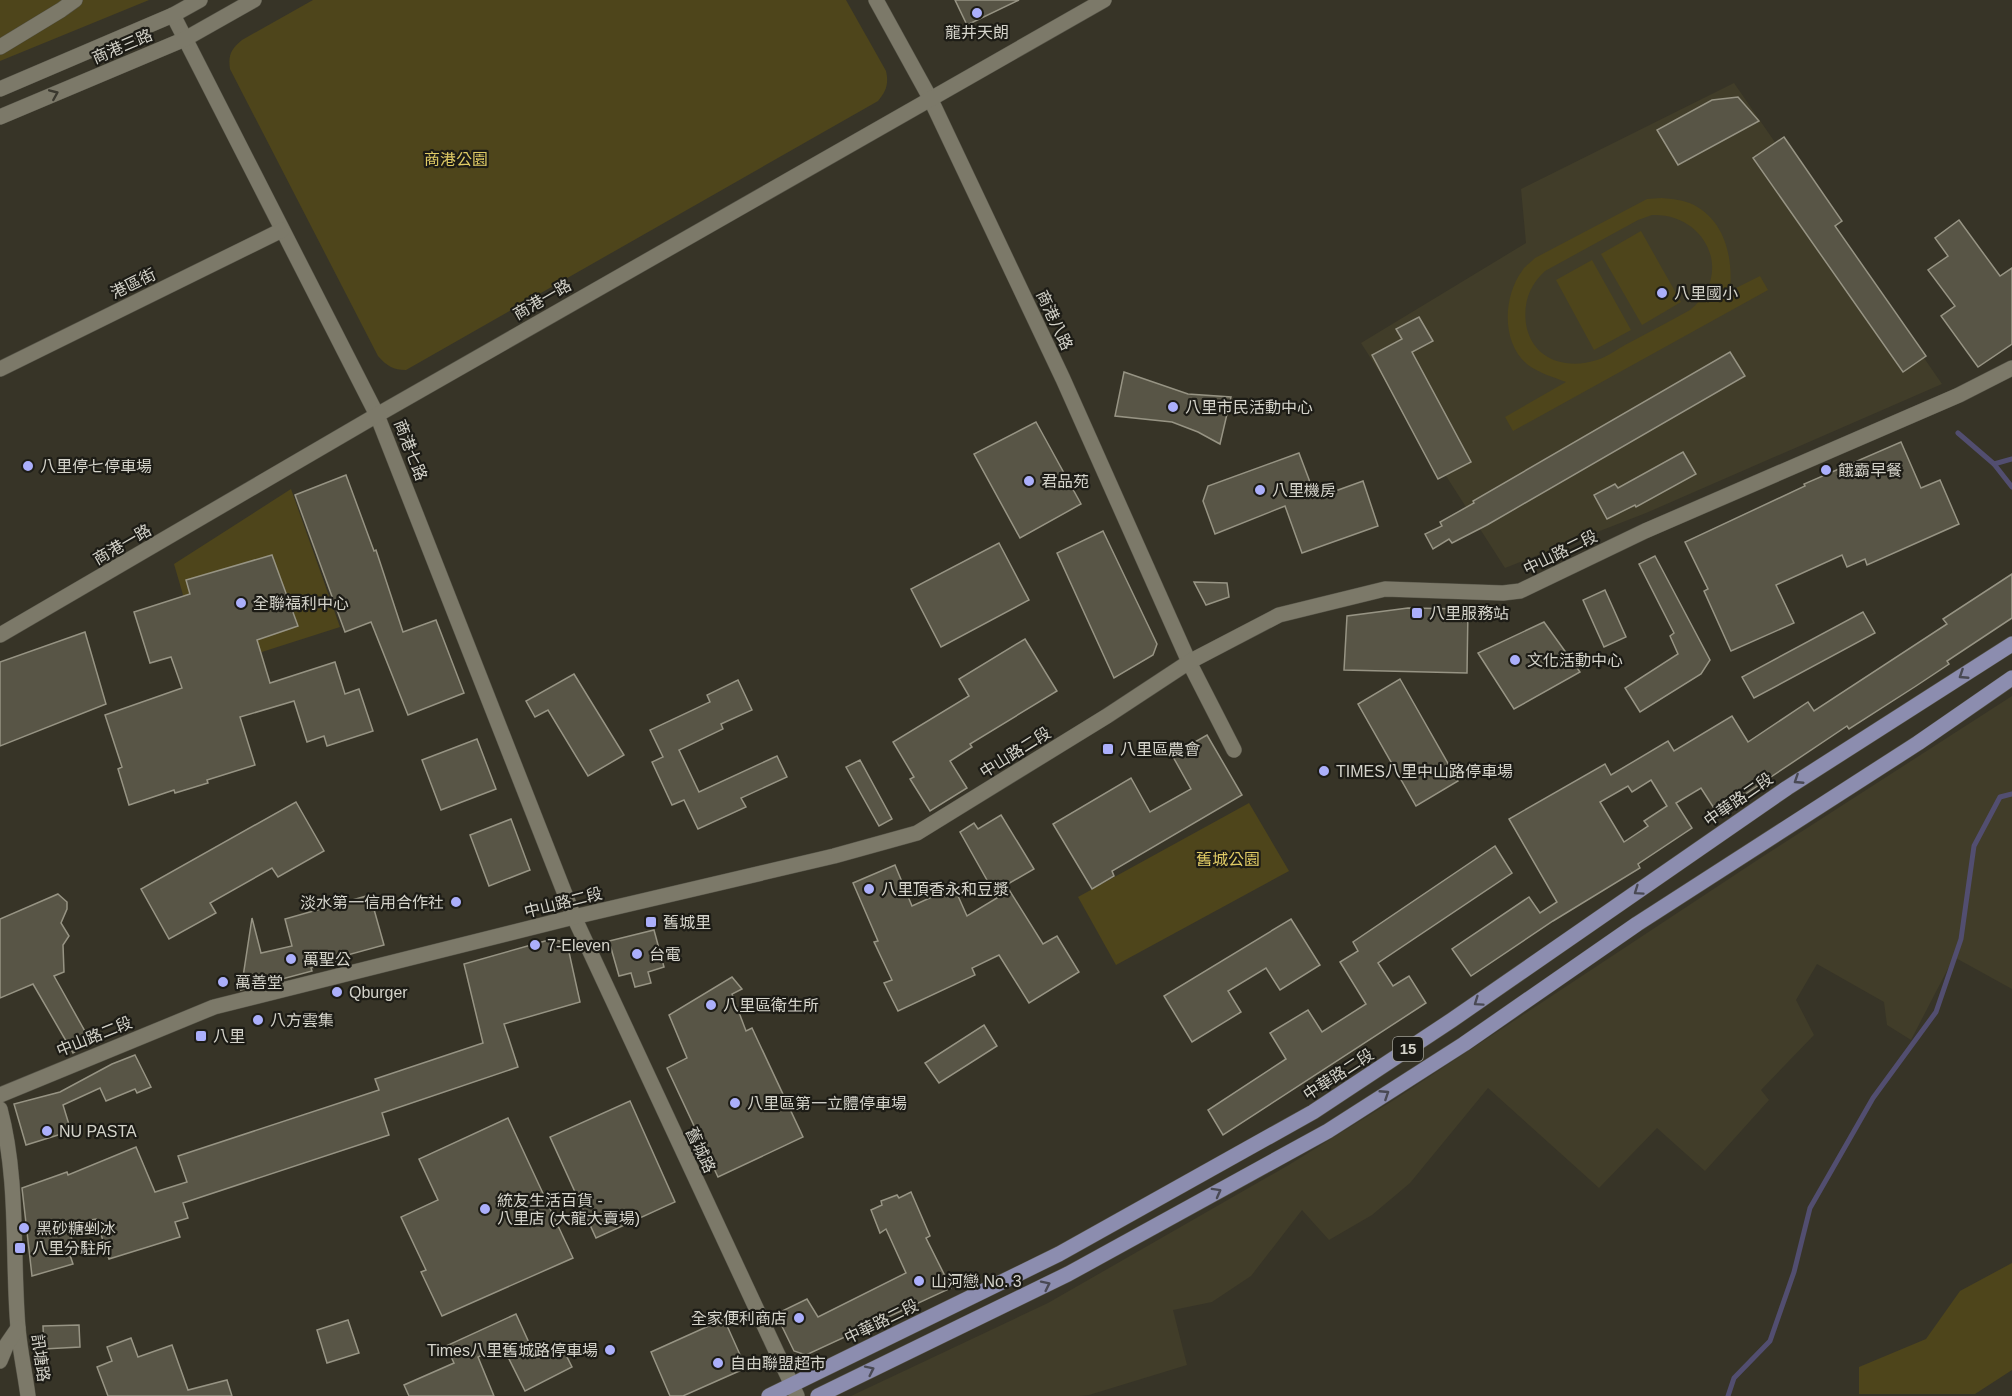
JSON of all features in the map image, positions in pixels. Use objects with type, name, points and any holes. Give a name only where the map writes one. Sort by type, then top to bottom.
[{"type":"main road","name":"中華路二段","points":[[769,1396],[794,1391],[1059,1254],[1313,1112],[1452,1020],[1787,788],[2012,644]]},
{"type":"main road","name":"15","points":[[818,1396],[1068,1274],[1328,1131],[1464,1044],[1636,924],[1918,743],[2012,678]]},
{"type":"street","points":[[0,46],[75,0]]},
{"type":"street","name":"商港三路","points":[[0,89],[173,15],[200,0]]},
{"type":"street","name":"商港三路","points":[[0,117],[185,39],[254,0]]},
{"type":"street","name":"商港八路","points":[[876,0],[930,98],[1063,379],[1189,662],[1234,750]]},
{"type":"street","name":"商港一路","points":[[0,635],[377,414],[1104,0]]},
{"type":"street","name":"商港七路","points":[[173,15],[377,414],[574,917]]},
{"type":"street","name":"港區街","points":[[0,369],[282,230]]},
{"type":"street","name":"中山路二段","points":[[0,1095],[214,1007],[574,917],[834,856],[916,833],[1097,722],[1189,662],[1279,615],[1385,589],[1503,593],[1520,591],[1645,531],[1959,395],[2012,368]]},
{"type":"street","name":"舊城路","points":[[574,917],[794,1391]]},
{"type":"street","name":"訊塘路","points":[[0,1109],[6,1132],[11,1184],[18,1328],[28,1396]]},
{"type":"street","points":[[0,1361],[7,1344],[18,1328]]},
{"type":"shaded area","name":"八里國小","points":[[1734,83],[1942,384],[1646,513],[1505,568],[1361,343],[1526,243],[1521,189]]},
{"type":"shaded area","points":[[2012,696],[2012,989],[1954,957],[1911,1040],[1887,1025],[1884,1002],[1817,964],[1796,1000],[1814,1035],[1761,1090],[1769,1100],[1705,1171],[1657,1128],[1599,1188],[1488,1088],[1410,1183],[1372,1215],[1329,1240],[1302,1210],[1251,1276],[1212,1302],[1173,1310],[1187,1365],[1079,1396],[851,1396],[1048,1303],[1287,1166],[1397,1098],[1762,857]]},
{"type":"green space","points":[[0,0],[149,0],[0,61]]},
{"type":"green space","name":"商港公園","points":[[313,0],[846,0],[886,71],[887,84],[878,101],[406,370],[401,370],[391,367],[378,356],[230,69],[231,53],[242,40]]},
{"type":"green space","points":[[1662,198],[1682,201],[1705,212],[1714,221],[1725,242],[1730,266],[1730,291],[1760,276],[1768,290],[1513,431],[1505,417],[1566,382],[1541,373],[1528,365],[1513,345],[1509,332],[1508,306],[1523,269],[1535,258],[1647,199]],"holes":[[[1652,215],[1671,217],[1687,224],[1700,235],[1708,248],[1712,264],[1711,280],[1704,295],[1690,310],[1597,360],[1574,364],[1552,359],[1543,354],[1535,346],[1530,336],[1525,316],[1529,294],[1540,276],[1545,271],[1638,220]]]},
{"type":"green space","points":[[1641,231],[1681,302],[1642,325],[1601,254]]},
{"type":"green space","points":[[1592,260],[1631,330],[1594,350],[1556,280]]},
{"type":"green space","points":[[291,489],[340,627],[205,670],[174,564]]},
{"type":"green space","name":"舊城公園","points":[[1249,803],[1289,871],[1116,965],[1078,897]]},
{"type":"green space","points":[[2012,1263],[2012,1370],[1975,1394],[1859,1394],[1859,1367],[1926,1339],[1960,1291]]},
{"type":"building","name":"龍井天朗","points":[[955,0],[1019,0],[967,25]]},
{"type":"building","points":[[1738,97],[1759,121],[1678,165],[1657,130],[1712,100]]},
{"type":"building","points":[[1784,137],[1842,221],[1835,226],[1926,356],[1903,372],[1753,158]]},
{"type":"building","points":[[1959,220],[2000,276],[2012,268],[2012,344],[1978,367],[1941,316],[1955,306],[1928,270],[1948,256],[1935,238]]},
{"type":"building","points":[[1419,317],[1433,341],[1412,352],[1471,462],[1438,479],[1372,355],[1402,339],[1396,329]]},
{"type":"building","points":[[1730,352],[1745,376],[1487,525],[1452,543],[1449,539],[1433,549],[1425,534],[1442,526],[1440,522]]},
{"type":"building","name":"八里市民活動中心","points":[[1124,372],[1188,394],[1231,397],[1220,444],[1172,422],[1115,416]]},
{"type":"building","name":"君品苑","points":[[1036,422],[1081,504],[1020,538],[974,454]]},
{"type":"building","points":[[1901,442],[1921,488],[1940,480],[1959,524],[1867,565],[1865,559],[1847,567],[1842,555],[1776,585],[1794,623],[1731,651],[1704,591],[1708,589],[1685,542],[1805,486],[1804,484]]},
{"type":"building","points":[[1683,452],[1696,474],[1636,507],[1635,505],[1607,519],[1594,495],[1615,484],[1618,488]]},
{"type":"building","points":[[1299,453],[1316,498],[1363,481],[1378,526],[1302,553],[1285,506],[1215,534],[1203,501],[1208,486]]},
{"type":"building","points":[[346,475],[374,551],[376,550],[403,632],[436,620],[464,693],[408,715],[371,622],[345,632],[295,495]]},
{"type":"building","points":[[1103,531],[1157,644],[1153,655],[1114,678],[1057,553]]},
{"type":"building","points":[[999,543],[1029,600],[941,647],[911,589]]},
{"type":"building","points":[[272,555],[298,626],[257,640],[270,683],[335,662],[345,694],[359,689],[373,731],[327,746],[324,736],[307,742],[294,701],[240,717],[255,765],[207,780],[208,783],[175,793],[174,790],[129,805],[118,769],[122,767],[105,715],[182,688],[171,657],[150,663],[134,612],[190,594],[186,580]]},
{"type":"building","points":[[1655,556],[1710,660],[1701,674],[1640,712],[1625,688],[1678,654],[1670,636],[1674,633],[1639,564]]},
{"type":"building","points":[[2012,574],[2012,618],[1947,661],[1949,664],[1916,686],[1849,729],[1847,726],[1717,813],[1701,788],[1676,803],[1692,828],[1638,864],[1640,868],[1553,921],[1471,976],[1452,949],[1529,897],[1540,913],[1557,902],[1509,819],[1605,764],[1611,775],[1668,741],[1674,751],[1732,716],[1748,742],[1808,702],[1814,711],[1947,624],[1943,619]],"holes":[[[1651,780],[1667,806],[1644,821],[1648,826],[1624,842],[1600,802],[1628,786],[1632,792]]]},
{"type":"building","points":[[1194,582],[1227,583],[1229,597],[1206,605]]},
{"type":"building","points":[[1605,590],[1626,637],[1604,647],[1583,600]]},
{"type":"building","points":[[1408,608],[1468,609],[1467,673],[1344,670],[1347,616]]},
{"type":"building","points":[[1863,612],[1875,633],[1754,698],[1742,677]]},
{"type":"building","points":[[1544,622],[1580,672],[1514,709],[1478,653]]},
{"type":"building","points":[[85,632],[106,704],[0,746],[0,662]]},
{"type":"building","points":[[1025,639],[1057,691],[970,744],[972,747],[950,761],[967,788],[930,811],[910,779],[914,777],[893,742],[969,696],[959,679]]},
{"type":"building","points":[[574,674],[624,755],[588,776],[548,710],[535,717],[526,701]]},
{"type":"building","points":[[1400,679],[1458,781],[1416,806],[1358,704]]},
{"type":"building","points":[[738,680],[752,710],[721,724],[723,729],[679,750],[699,792],[777,756],[787,777],[741,798],[746,807],[698,829],[684,800],[672,805],[652,762],[663,757],[650,730],[710,702],[707,695]]},
{"type":"building","points":[[1207,735],[1242,795],[1112,871],[1114,876],[1092,889],[1053,824],[1131,778],[1150,812],[1191,789],[1172,755]]},
{"type":"building","points":[[477,739],[496,789],[441,810],[422,760]]},
{"type":"building","points":[[860,760],[892,819],[879,826],[846,767]]},
{"type":"building","points":[[296,802],[324,851],[278,877],[272,868],[210,903],[216,913],[169,939],[141,889]]},
{"type":"building","points":[[1001,815],[1034,869],[1006,885],[1043,944],[1057,936],[1079,972],[1029,1003],[999,955],[972,968],[975,975],[898,1011],[884,983],[892,980],[874,942],[878,941],[853,883],[895,865],[912,906],[954,887],[967,916],[997,898],[960,832],[974,823],[978,829]]},
{"type":"building","points":[[511,819],[530,870],[489,886],[470,835]]},
{"type":"building","points":[[1495,846],[1512,873],[1378,963],[1393,986],[1409,976],[1426,1003],[1223,1135],[1208,1110],[1286,1059],[1270,1033],[1308,1010],[1322,1032],[1366,1004],[1340,962],[1358,951],[1353,942]]},
{"type":"building","points":[[58,894],[67,902],[67,909],[61,923],[69,936],[63,945],[64,972],[54,976],[91,1042],[73,1053],[33,984],[0,998],[0,919]]},
{"type":"building","points":[[370,895],[384,945],[340,957],[340,960],[311,968],[312,971],[241,990],[252,918],[261,953],[292,946],[285,919]]},
{"type":"building","points":[[1291,919],[1320,965],[1280,990],[1266,968],[1228,991],[1241,1012],[1192,1042],[1164,996]]},
{"type":"building","name":"台電","points":[[654,930],[664,967],[648,972],[651,983],[635,987],[631,973],[619,976],[609,941]]},
{"type":"building","points":[[552,939],[567,943],[580,1002],[504,1024],[518,1067],[382,1113],[389,1135],[183,1203],[188,1218],[175,1222],[180,1237],[109,1259],[96,1219],[68,1224],[74,1248],[68,1249],[73,1264],[32,1276],[22,1188],[67,1172],[68,1175],[136,1147],[155,1192],[187,1182],[178,1156],[379,1090],[375,1079],[483,1043],[464,964]]},
{"type":"building","name":"八里區第一立體停車場","points":[[732,977],[742,989],[732,994],[746,1031],[752,1028],[803,1137],[718,1177],[667,1068],[687,1058],[669,1015]]},
{"type":"building","points":[[984,1025],[997,1046],[939,1083],[925,1063]]},
{"type":"building","points":[[135,1055],[151,1087],[137,1093],[135,1089],[106,1101],[100,1088],[63,1105],[71,1131],[26,1145],[14,1104],[60,1092],[112,1064]]},
{"type":"building","points":[[630,1101],[675,1202],[596,1238],[550,1137]]},
{"type":"building","name":"統友生活百貨 - 八里店 (大龍大賣場)","points":[[508,1118],[573,1258],[442,1316],[421,1272],[426,1270],[401,1217],[438,1200],[419,1159]]},
{"type":"building","name":"山河戀 No. 3","points":[[911,1192],[930,1236],[926,1238],[951,1288],[806,1355],[794,1351],[776,1314],[807,1299],[818,1317],[906,1273],[886,1229],[880,1233],[871,1210],[882,1205],[881,1201],[897,1195],[899,1198]]},
{"type":"building","points":[[516,1314],[536,1358],[561,1345],[572,1367],[525,1391],[502,1345],[478,1357],[494,1396],[409,1396],[404,1385],[454,1363],[446,1346]]},
{"type":"building","points":[[724,1319],[746,1368],[683,1396],[670,1396],[651,1352]]},
{"type":"building","points":[[348,1320],[359,1353],[327,1363],[317,1330]]},
{"type":"building","points":[[79,1325],[80,1347],[44,1349],[43,1326]]},
{"type":"building","points":[[131,1338],[138,1357],[172,1345],[188,1390],[227,1380],[232,1396],[108,1396],[97,1367],[112,1361],[107,1347]]},
{"type":"waterway","points":[[1958,433],[1994,464],[2012,459]]},
{"type":"waterway","points":[[1994,464],[2012,487]]},
{"type":"waterway","points":[[1728,1396],[1734,1378],[1770,1341],[1794,1272],[1810,1208],[1873,1098],[1936,1012],[1961,939],[1974,846],[2000,797],[2012,794]]},
{"type":"place","name":"龍井天朗","points":[[977,13]]},
{"type":"place","name":"八里國小","points":[[1662,293]]},
{"type":"place","name":"八里市民活動中心","points":[[1173,407]]},
{"type":"place","name":"八里停七停車場","points":[[28,466]]},
{"type":"place","name":"餓霸早餐","points":[[1826,470]]},
{"type":"place","name":"君品苑","points":[[1029,481]]},
{"type":"place","name":"八里機房","points":[[1260,490]]},
{"type":"place","name":"全聯福利中心","points":[[241,603]]},
{"type":"place","name":"八里服務站","points":[[1417,613]]},
{"type":"place","name":"文化活動中心","points":[[1515,660]]},
{"type":"place","name":"八里區農會","points":[[1108,749]]},
{"type":"place","name":"TIMES八里中山路停車場","points":[[1324,771]]},
{"type":"place","name":"八里頂香永和豆漿","points":[[869,889]]},
{"type":"place","name":"淡水第一信用合作社","points":[[456,902]]},
{"type":"place","name":"舊城里","points":[[651,922]]},
{"type":"place","name":"7-Eleven","points":[[535,945]]},
{"type":"place","name":"台電","points":[[637,954]]},
{"type":"place","name":"萬聖公","points":[[291,959]]},
{"type":"place","name":"萬善堂","points":[[223,982]]},
{"type":"place","name":"Qburger","points":[[337,992]]},
{"type":"place","name":"八里區衛生所","points":[[711,1005]]},
{"type":"place","name":"八方雲集","points":[[258,1020]]},
{"type":"place","name":"八里","points":[[201,1036]]},
{"type":"place","name":"八里區第一立體停車場","points":[[735,1103]]},
{"type":"place","name":"NU PASTA","points":[[47,1131]]},
{"type":"place","name":"統友生活百貨 - 八里店 (大龍大賣場)","points":[[485,1209]]},
{"type":"place","name":"黑砂糖剉冰","points":[[24,1228]]},
{"type":"place","name":"八里分駐所","points":[[20,1248]]},
{"type":"place","name":"山河戀 No. 3","points":[[919,1281]]},
{"type":"place","name":"全家便利商店","points":[[799,1318]]},
{"type":"place","name":"Times八里舊城路停車場","points":[[610,1350]]},
{"type":"place","name":"自由聯盟超市","points":[[718,1363]]}]
